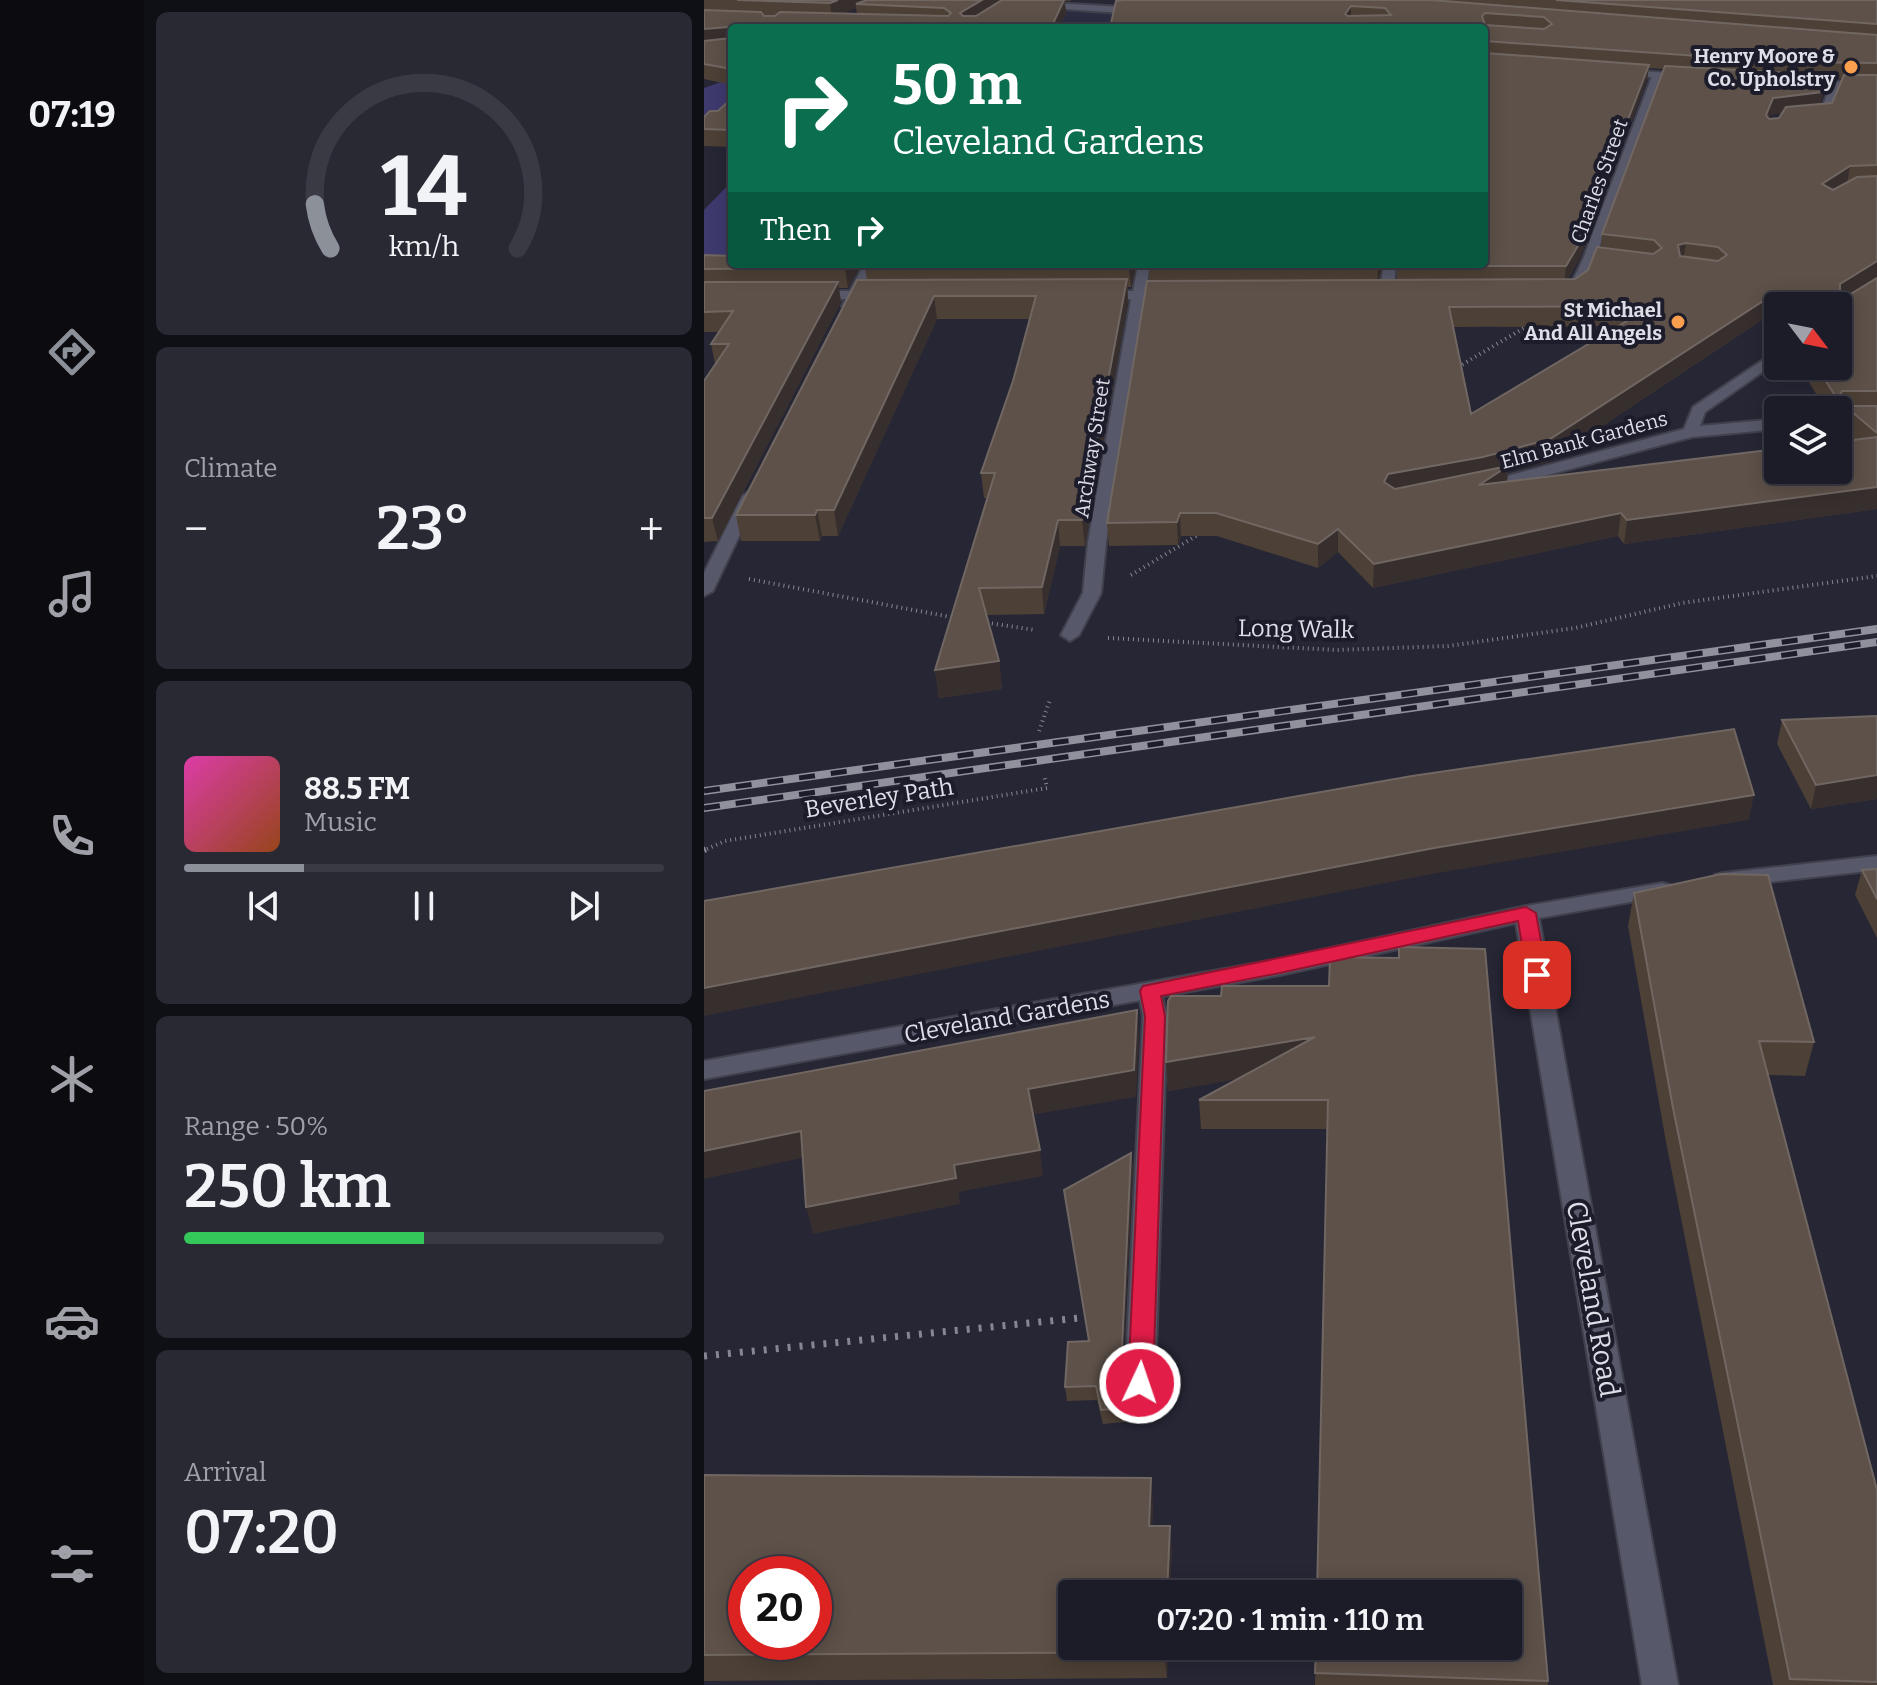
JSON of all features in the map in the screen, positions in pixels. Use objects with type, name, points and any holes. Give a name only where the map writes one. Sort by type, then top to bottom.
[{"type":"street","points":[[1028,4],[1122,10]]},
{"type":"street","points":[[1600,71],[1699,79]]},
{"type":"street","name":"Charles Street","points":[[1551,294],[1568,293],[1576,288],[1657,76]]},
{"type":"street","points":[[1779,84],[1877,85]]},
{"type":"street","points":[[1791,117],[1825,114],[1835,86]]},
{"type":"street","points":[[1589,259],[1605,261]]},
{"type":"street","points":[[840,322],[868,268]]},
{"type":"street","name":"Archway Street","points":[[1070,635],[1092,593],[1097,542],[1143,268]]},
{"type":"street","points":[[1386,294],[1389,268]]},
{"type":"street","points":[[1090,295],[1184,294]]},
{"type":"street","points":[[1371,294],[1401,294]]},
{"type":"street","points":[[794,295],[901,295]]},
{"type":"street","name":"Elm Bank Gardens","points":[[1691,432],[1698,410],[1764,364]]},
{"type":"street","points":[[1852,420],[1877,420]]},
{"type":"street","name":"Elm Bank Gardens","points":[[1468,490],[1691,432],[1764,425]]},
{"type":"street","points":[[704,591],[759,478]]},
{"type":"street","name":"Cleveland Gardens","points":[[704,1070],[1280,967],[1526,913],[1757,874],[1877,863]]},
{"type":"street","name":"Cleveland Road","points":[[1526,913],[1660,1685]]},
{"type":"street","points":[[1140,1383],[1155,1016],[1150,991]]},
{"type":"path","points":[[1449,373],[1530,324]]},
{"type":"path","points":[[1092,593],[1122,581],[1204,531]]},
{"type":"path","points":[[715,572],[965,619]]},
{"type":"path","name":"Long Walk","points":[[980,621],[1070,635],[1336,650],[1448,646],[1575,628],[1682,603],[1877,576]]},
{"type":"path","points":[[1039,731],[1050,700]]},
{"type":"path","name":"Beverley Path","points":[[704,850],[725,841],[1047,788],[1044,775]]},
{"type":"path","points":[[704,1356],[1144,1311]]},
{"type":"shaded area","points":[[1032,6],[1302,24],[1020,24],[1005,23]]},
{"type":"shaded area","points":[[728,79],[728,101],[704,124],[704,88]]},
{"type":"shaded area","points":[[728,185],[728,252],[714,268],[704,268],[704,210]]},
{"type":"building","points":[[737,0],[838,0],[830,3]]},
{"type":"building","points":[[867,0],[982,0],[960,13],[976,16],[1002,0],[1064,0],[1053,24],[728,24],[728,27],[704,29],[704,10],[761,12],[764,16],[775,16],[780,12],[948,16],[951,13],[944,8],[856,4]]},
{"type":"building","points":[[1124,0],[1431,0],[1877,35],[1877,63],[1782,62],[1488,41],[1488,25],[1544,29],[1552,24],[1544,17],[1485,13],[1482,16],[1485,24],[1111,24],[1116,1]],"holes":[[[1351,6],[1385,8],[1391,15],[1345,14]]]},
{"type":"building","points":[[1556,0],[1877,0],[1877,24]]},
{"type":"building","points":[[728,38],[728,68],[704,64],[704,41]]},
{"type":"building","points":[[1488,53],[1649,65],[1582,239],[1566,266],[1488,266]]},
{"type":"building","points":[[1665,66],[1828,75],[1822,92],[1773,98],[1766,115],[1769,119],[1779,118],[1786,107],[1832,103],[1844,75],[1877,75],[1877,165],[1850,166],[1822,184],[1833,190],[1857,177],[1877,176],[1877,261],[1840,284],[1840,292],[1764,292],[1764,301],[1550,439],[1483,457],[1388,474],[1384,482],[1395,489],[1508,466],[1479,485],[1764,451],[1764,484],[1852,484],[1852,440],[1877,437],[1877,487],[1627,520],[1621,513],[1374,564],[1338,529],[1318,544],[1216,513],[1180,513],[1177,522],[1107,523],[1147,281],[1575,279],[1588,270],[1597,247],[1653,254],[1662,248],[1654,240],[1602,234]],"holes":[[[1678,245],[1718,247],[1727,255],[1718,261],[1680,256]],[[1652,306],[1471,414],[1449,307]]]},
{"type":"building","points":[[728,102],[728,130],[704,129],[704,117],[710,111],[718,111]]},
{"type":"building","points":[[704,255],[728,256],[728,268],[845,268],[704,269]]},
{"type":"building","points":[[1877,278],[1877,391],[1842,391],[1840,396],[1835,396],[1825,380],[1852,380],[1852,293]]},
{"type":"building","points":[[1127,279],[1082,520],[1058,520],[1042,587],[979,588],[999,661],[935,670],[995,473],[981,473],[1013,381],[1036,296],[934,296],[834,510],[817,510],[815,515],[736,515],[857,280]]},
{"type":"building","points":[[704,282],[838,282],[712,518],[704,518],[704,381],[729,344],[711,344],[733,311],[704,312]]},
{"type":"building","points":[[1852,406],[1877,406],[1877,433],[1852,412]]},
{"type":"building","points":[[1877,716],[1877,775],[1816,785],[1782,720]]},
{"type":"building","points":[[1734,729],[1754,795],[1434,848],[704,988],[704,901],[1412,776]]},
{"type":"building","points":[[1877,869],[1877,899],[1862,870]]},
{"type":"building","points":[[1721,874],[1768,875],[1814,1042],[1759,1041],[1877,1490],[1877,1682],[1790,1679],[1673,1108],[1634,893]]},
{"type":"building","points":[[1399,947],[1485,949],[1548,1681],[1315,1673],[1315,1660],[1522,1660],[1522,1580],[1317,1580],[1328,1100],[1199,1100],[1315,1037],[1166,1062],[1168,1001],[1171,996],[1221,996],[1222,986],[1329,986],[1330,957],[1399,958]]},
{"type":"building","points":[[1137,1010],[1134,1070],[1028,1089],[1040,1150],[954,1165],[956,1178],[806,1207],[801,1131],[704,1151],[704,1091]]},
{"type":"building","points":[[1131,1153],[1121,1369],[1124,1377],[1123,1408],[1101,1410],[1096,1386],[1065,1387],[1068,1342],[1089,1341],[1064,1190]]},
{"type":"building","points":[[704,1475],[1151,1478],[1149,1526],[1170,1526],[1168,1580],[1058,1580],[1058,1653],[832,1654],[832,1556],[728,1556],[728,1655],[704,1655]]},
{"type":"railway","points":[[704,791],[1877,629]]},
{"type":"railway","points":[[704,808],[1877,642]]},
{"type":"place","name":"Henry Moore & Co. Upholstry","points":[[1851,67]]},
{"type":"place","name":"St Michael And All Angels","points":[[1678,322]]},
{"type":"route","points":[[1140,1383],[1155,1016],[1150,991],[1280,967],[1526,913],[1537,975]]}]
